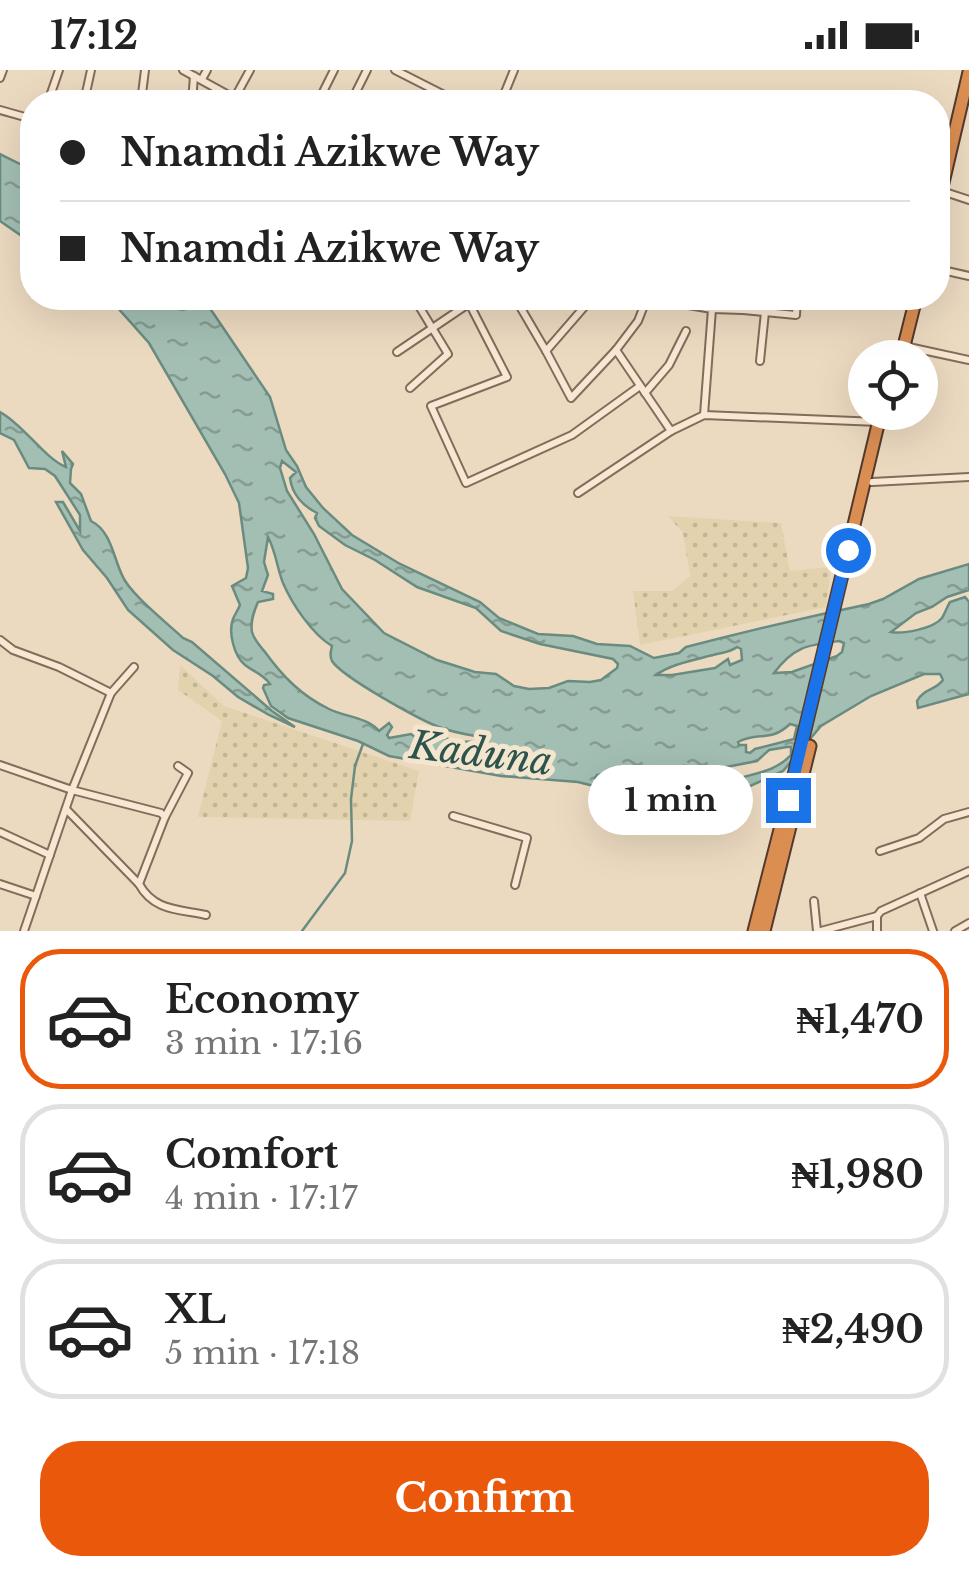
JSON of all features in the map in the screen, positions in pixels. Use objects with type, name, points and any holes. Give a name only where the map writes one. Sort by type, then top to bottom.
[{"type":"highway","points":[[950,140],[966,71]]},
{"type":"highway","points":[[903,340],[909,310]]},
{"type":"highway","points":[[764,931],[880,430]]},
{"type":"highway","points":[[845,583],[872,482],[881,430]]},
{"type":"highway","points":[[754,931],[800,768]]},
{"type":"street","points":[[0,78],[3,70]]},
{"type":"street","points":[[183,70],[218,90]]},
{"type":"street","points":[[195,90],[198,78],[207,70]]},
{"type":"street","points":[[400,71],[436,90]]},
{"type":"street","points":[[410,388],[448,354],[422,310]]},
{"type":"street","points":[[397,352],[455,310]]},
{"type":"street","points":[[472,310],[508,377],[432,406],[466,483],[572,435],[642,390],[669,364],[686,331]]},
{"type":"street","points":[[522,310],[572,398],[616,350],[642,310]]},
{"type":"street","points":[[546,351],[582,310]]},
{"type":"street","points":[[704,415],[712,310]]},
{"type":"street","points":[[742,310],[796,315],[796,310]]},
{"type":"street","points":[[760,361],[766,312]]},
{"type":"street","points":[[616,350],[671,431]]},
{"type":"street","points":[[938,357],[969,360]]},
{"type":"street","points":[[578,493],[671,431],[704,415],[848,416]]},
{"type":"street","points":[[872,482],[969,477]]},
{"type":"street","points":[[0,640],[111,693]]},
{"type":"street","points":[[24,931],[72,790],[111,693],[134,668]]},
{"type":"street","points":[[0,764],[72,790],[161,812],[165,818]]},
{"type":"street","points":[[139,884],[188,773],[178,766]]},
{"type":"street","points":[[66,809],[139,884],[146,897],[158,905],[206,915]]},
{"type":"street","points":[[880,851],[919,838],[944,819],[969,812]]},
{"type":"street","points":[[453,816],[527,838],[514,885]]},
{"type":"street","points":[[0,832],[50,855]]},
{"type":"street","points":[[814,901],[819,931],[877,916],[969,871]]},
{"type":"street","points":[[0,884],[36,896]]},
{"type":"street","points":[[920,893],[933,931]]},
{"type":"street","points":[[877,916],[877,931]]},
{"type":"street","points":[[955,931],[969,923]]},
{"type":"shaded area","points":[[668,516],[781,523],[790,571],[831,567],[826,607],[640,645],[633,591],[672,591],[690,576],[683,533]]},
{"type":"shaded area","points":[[180,665],[224,706],[419,771],[410,821],[198,817],[222,721],[178,690]]},
{"type":"water","points":[[0,154],[20,164],[20,235],[0,221]]},
{"type":"water","name":"Kaduna","points":[[120,310],[211,310],[270,397],[286,450],[306,487],[323,508],[352,535],[400,564],[480,602],[499,618],[538,634],[630,646],[654,658],[732,635],[869,604],[919,579],[969,564],[969,590],[916,613],[891,632],[932,625],[942,618],[950,602],[965,597],[969,602],[969,694],[918,708],[920,697],[943,680],[940,674],[924,674],[871,696],[821,726],[783,771],[722,799],[704,803],[629,795],[578,782],[501,776],[389,756],[358,741],[288,718],[271,706],[263,688],[270,684],[238,656],[231,630],[240,605],[232,586],[246,578],[248,568],[239,503],[149,343]],"holes":[[[282,461],[296,472],[290,478],[291,484],[303,503],[317,513],[319,526],[345,545],[417,587],[476,608],[501,631],[540,644],[613,659],[617,668],[601,680],[568,681],[549,688],[529,689],[514,686],[496,674],[437,660],[384,633],[342,589],[287,491],[280,468]],[[268,537],[297,609],[332,646],[331,659],[350,677],[429,723],[488,741],[460,742],[433,735],[418,739],[411,734],[389,738],[389,723],[379,731],[362,720],[319,704],[302,692],[279,670],[252,632],[258,602],[273,599],[273,594],[262,591],[268,575],[264,562]],[[844,643],[837,656],[792,672],[774,673],[802,648]],[[737,647],[741,649],[742,660],[730,665],[728,659],[715,668],[656,675]],[[790,724],[797,726],[794,739],[750,753],[746,752],[746,745],[738,742],[783,730]],[[791,747],[791,755],[777,766],[728,782],[701,798],[620,787],[595,778],[684,766],[721,768],[757,761],[769,750]]]},
{"type":"water","points":[[0,412],[58,463],[66,467],[62,451],[73,464],[70,483],[81,494],[91,521],[107,537],[122,575],[140,599],[295,727],[238,697],[173,650],[128,610],[83,550],[56,502],[63,502],[80,531],[80,515],[55,476],[45,469],[29,468],[14,440],[0,433]]},
{"type":"waterway","points":[[302,931],[345,873],[352,841],[355,766],[363,744]]},
{"type":"route","points":[[788,800],[848,550]]}]
